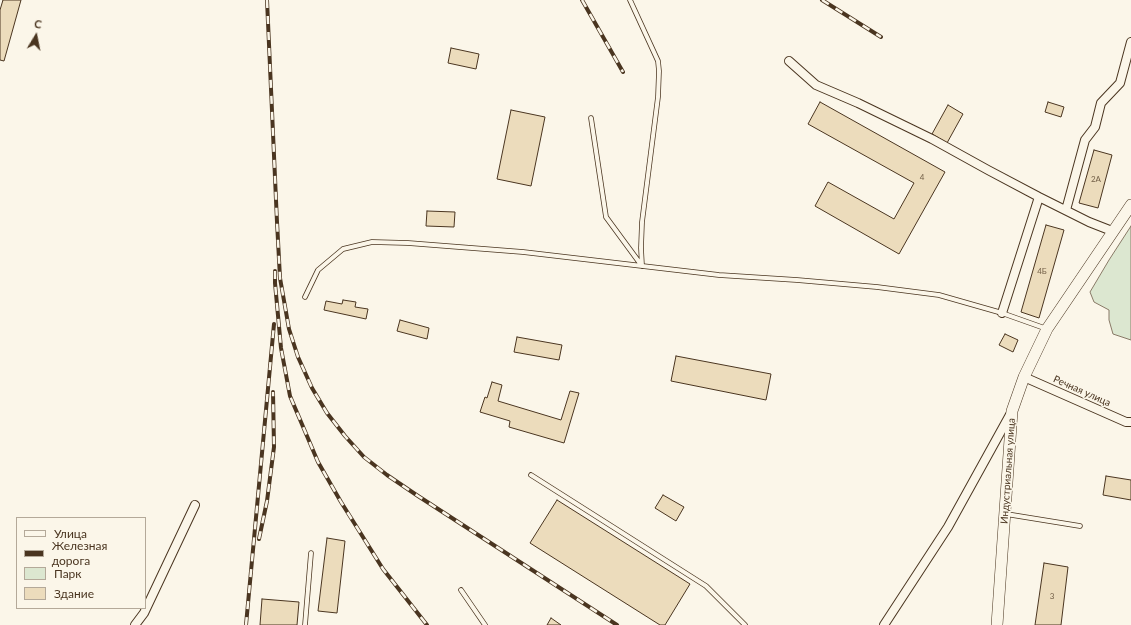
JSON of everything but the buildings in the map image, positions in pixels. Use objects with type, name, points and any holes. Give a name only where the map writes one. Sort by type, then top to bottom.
[{"type":"main road","name":"Индустриальная улица","points":[[997,625],[1012,411],[1024,377],[1047,329],[1131,205]]},
{"type":"street","points":[[1066,210],[1085,140],[1094,127],[1101,103],[1120,83],[1131,42]]},
{"type":"street","points":[[789,61],[816,85],[858,103],[932,139],[1039,197],[1112,232]]},
{"type":"street","points":[[1002,313],[1039,197]]},
{"type":"street","name":"Речная улица","points":[[1024,377],[1126,422],[1131,422]]},
{"type":"street","points":[[884,625],[948,527],[1012,411]]},
{"type":"street","points":[[146,609],[195,505]]},
{"type":"street","points":[[135,625],[146,609]]},
{"type":"lane","points":[[630,0],[658,61],[659,71],[658,97],[642,222],[642,266]]},
{"type":"lane","points":[[591,118],[606,217],[642,266]]},
{"type":"lane","points":[[305,297],[318,270],[343,249],[372,242],[408,243],[523,252],[720,275],[877,287],[939,295],[1002,313],[1047,329]]},
{"type":"lane","points":[[531,474],[706,586],[745,625]]},
{"type":"lane","points":[[1005,514],[1080,526]]},
{"type":"lane","points":[[305,625],[311,553]]},
{"type":"lane","points":[[461,590],[485,625]]},
{"type":"green space","points":[[1131,226],[1131,340],[1113,334],[1109,320],[1109,310],[1094,302],[1090,292]]},
{"type":"railway","points":[[267,0],[280,278],[289,329],[298,357],[312,388],[327,413],[345,436],[364,457],[387,475],[617,625]]},
{"type":"railway","points":[[582,0],[623,72]]},
{"type":"railway","points":[[822,0],[881,37]]},
{"type":"railway","points":[[275,271],[281,348],[290,396],[318,462],[383,569],[427,625]]},
{"type":"railway","points":[[246,625],[274,324]]},
{"type":"railway","points":[[259,539],[267,501],[274,447],[273,392]]}]
